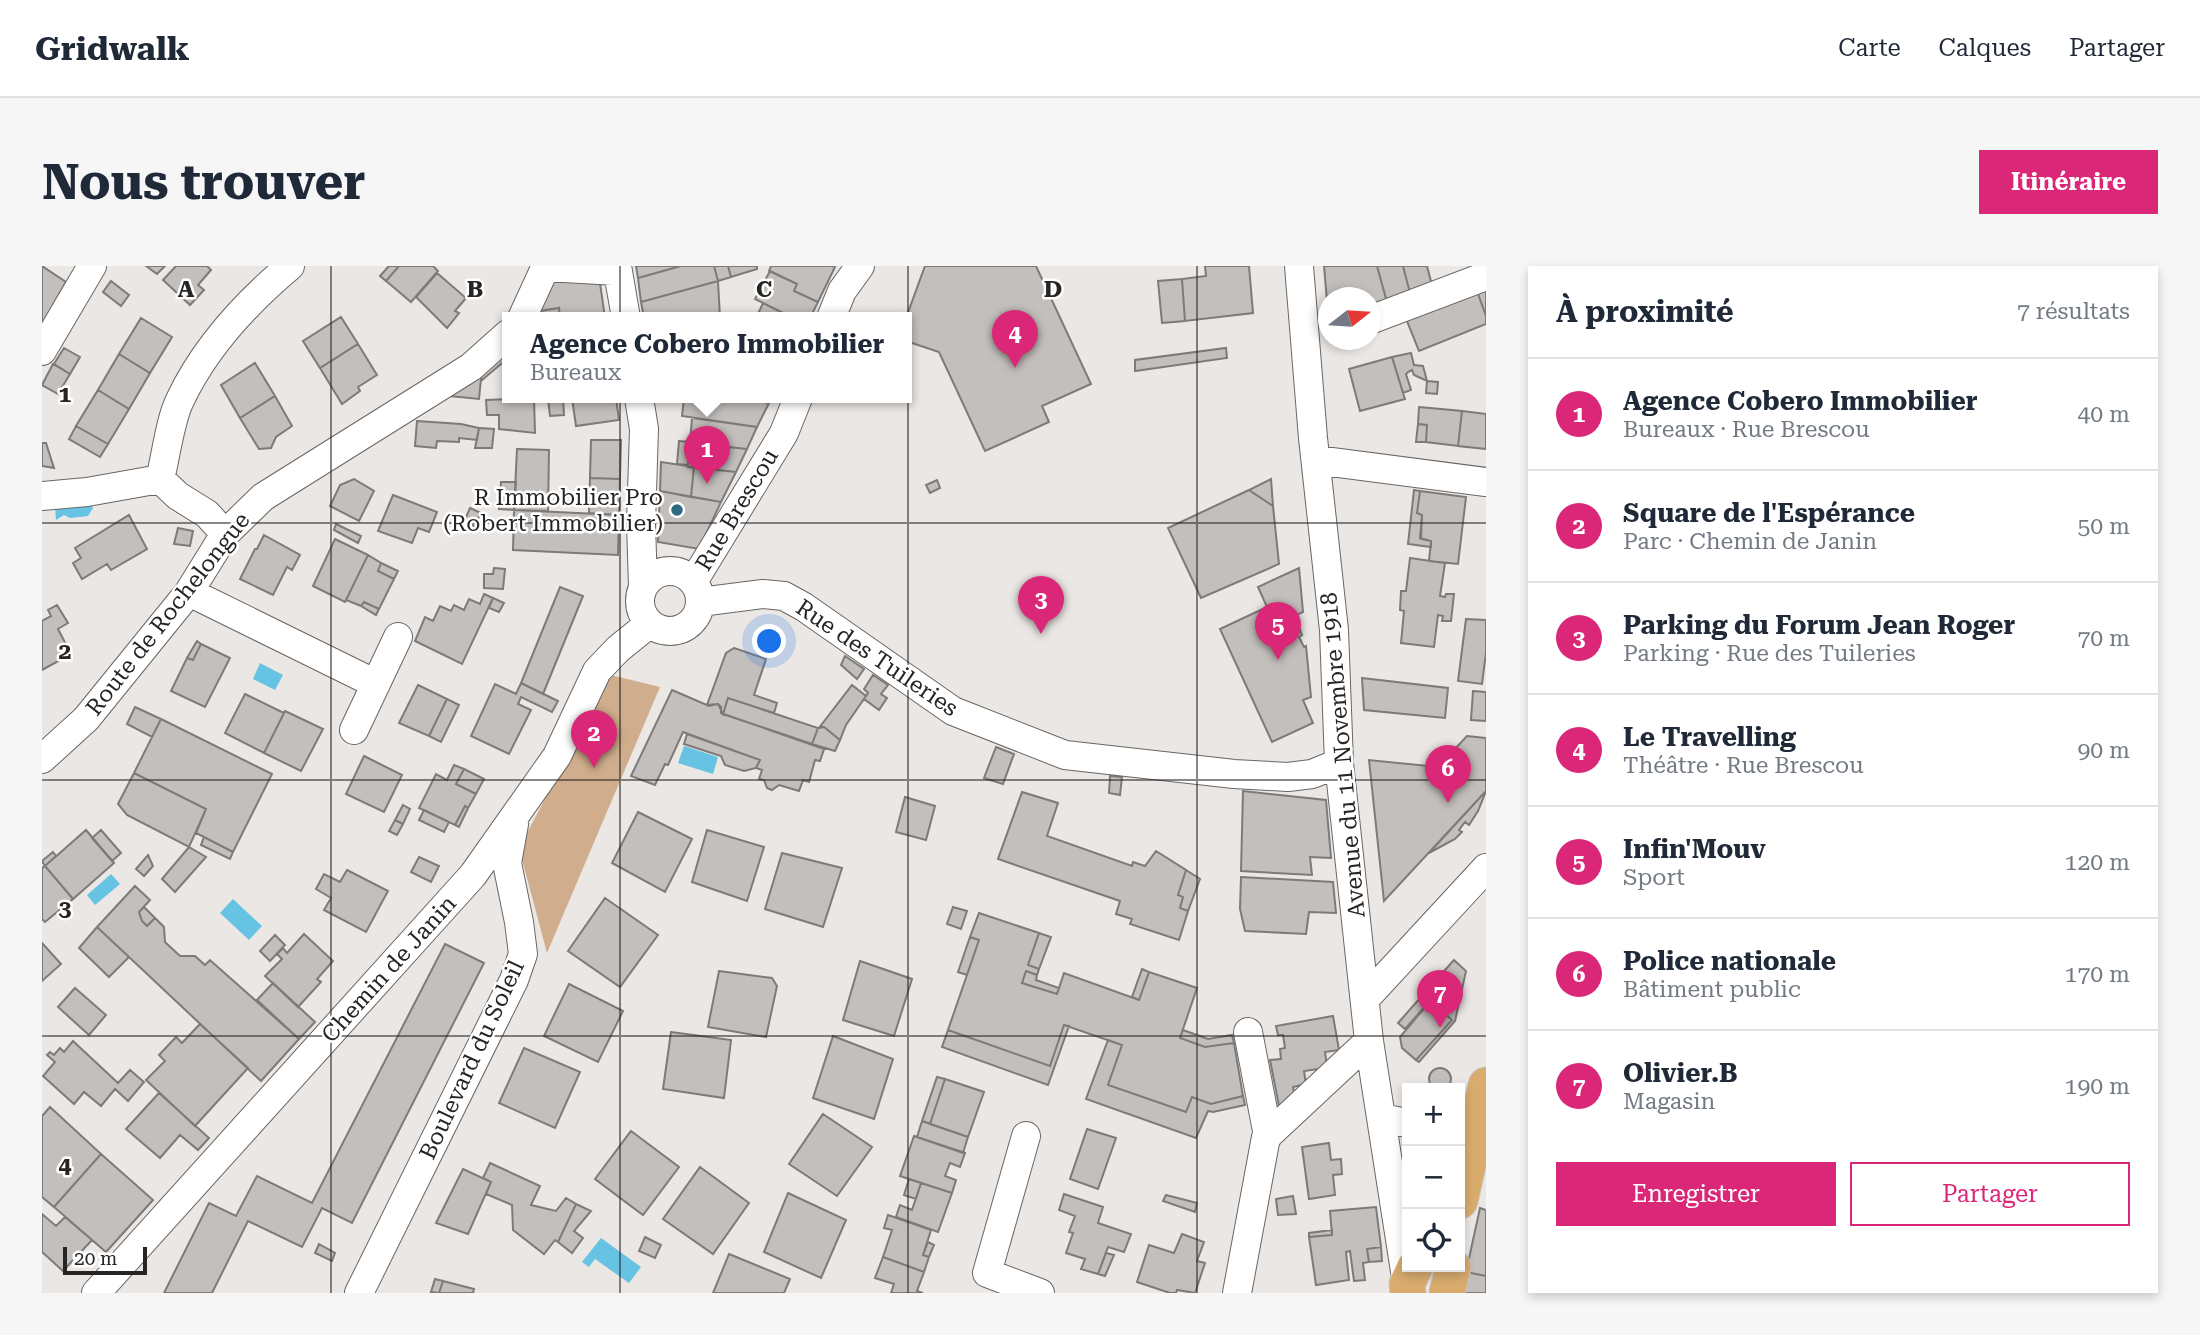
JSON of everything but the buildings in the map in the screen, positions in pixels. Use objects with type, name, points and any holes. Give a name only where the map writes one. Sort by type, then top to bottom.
[{"type":"main road","points":[[1465,1153],[1467,1134],[1486,1086]]},
{"type":"main road","points":[[1447,1293],[1452,1272]]},
{"type":"street","points":[[42,351],[92,266]]},
{"type":"street","points":[[160,479],[179,401],[213,345],[258,292],[290,266]]},
{"type":"street","points":[[833,312],[842,291],[860,266]]},
{"type":"street","name":"Avenue du 11 Novembre 1918","points":[[1299,266],[1317,341],[1316,460],[1334,630],[1339,763],[1369,1041],[1394,1121],[1410,1281]]},
{"type":"street","points":[[526,312],[546,267],[618,268],[625,312]]},
{"type":"street","points":[[1381,316],[1486,276]]},
{"type":"street","name":"Route de Rochelongue","points":[[42,759],[86,719],[189,592],[225,534],[263,497],[471,367],[502,339]]},
{"type":"street","points":[[640,403],[644,429],[641,524],[643,586],[639,606],[649,624],[664,631],[682,629],[695,619],[697,592],[677,572],[658,573],[643,586]]},
{"type":"street","name":"Rue Brescou","points":[[697,592],[784,433],[796,403]]},
{"type":"street","points":[[1316,460],[1486,482]]},
{"type":"street","points":[[42,496],[87,492],[160,479]]},
{"type":"street","points":[[160,479],[178,496],[207,514],[225,534]]},
{"type":"street","points":[[189,592],[376,684]]},
{"type":"street","name":"Rue des Tuileries","points":[[697,592],[784,596],[804,607],[953,711],[1065,755],[1234,774],[1288,777],[1312,774],[1339,763]]},
{"type":"street","name":"Chemin de Janin","points":[[96,1293],[474,875],[556,756],[597,671],[618,649],[649,624]]},
{"type":"street","points":[[354,730],[398,638]]},
{"type":"street","name":"Boulevard du Soleil","points":[[359,1293],[514,980],[523,954],[507,863],[516,815]]},
{"type":"street","points":[[1365,999],[1486,868]]},
{"type":"street","points":[[1237,1293],[1268,1136],[1248,1031]]},
{"type":"street","points":[[1268,1136],[1369,1041]]},
{"type":"street","points":[[1026,1136],[987,1273],[1040,1293]]},
{"type":"shaded area","points":[[611,675],[660,687],[547,953],[519,848]]},
{"type":"water","points":[[87,498],[93,508],[88,516],[70,518],[64,515],[56,520],[55,506]]},
{"type":"water","points":[[260,663],[283,675],[275,690],[253,679]]},
{"type":"water","points":[[684,746],[718,757],[713,774],[678,763]]},
{"type":"water","points":[[111,874],[120,884],[95,905],[87,895]]},
{"type":"water","points":[[233,899],[262,926],[249,940],[220,913]]},
{"type":"water","points":[[601,1238],[641,1267],[629,1283],[595,1259],[589,1267],[582,1262]]},
{"type":"place","name":"Le Travelling","points":[[1015,368]]},
{"type":"place","name":"Agence Cobero Immobilier","points":[[707,484]]},
{"type":"place","name":"R Immobilier Pro (Robert Immobilier)","points":[[677,510]]},
{"type":"place","name":"Parking du Forum Jean Roger","points":[[1041,634]]},
{"type":"place","name":"Infin'Mouv","points":[[1278,660]]},
{"type":"place","name":"Square de l'Espérance","points":[[594,768]]},
{"type":"place","name":"Police nationale","points":[[1448,803]]},
{"type":"place","name":"Olivier.B","points":[[1440,1028]]}]
